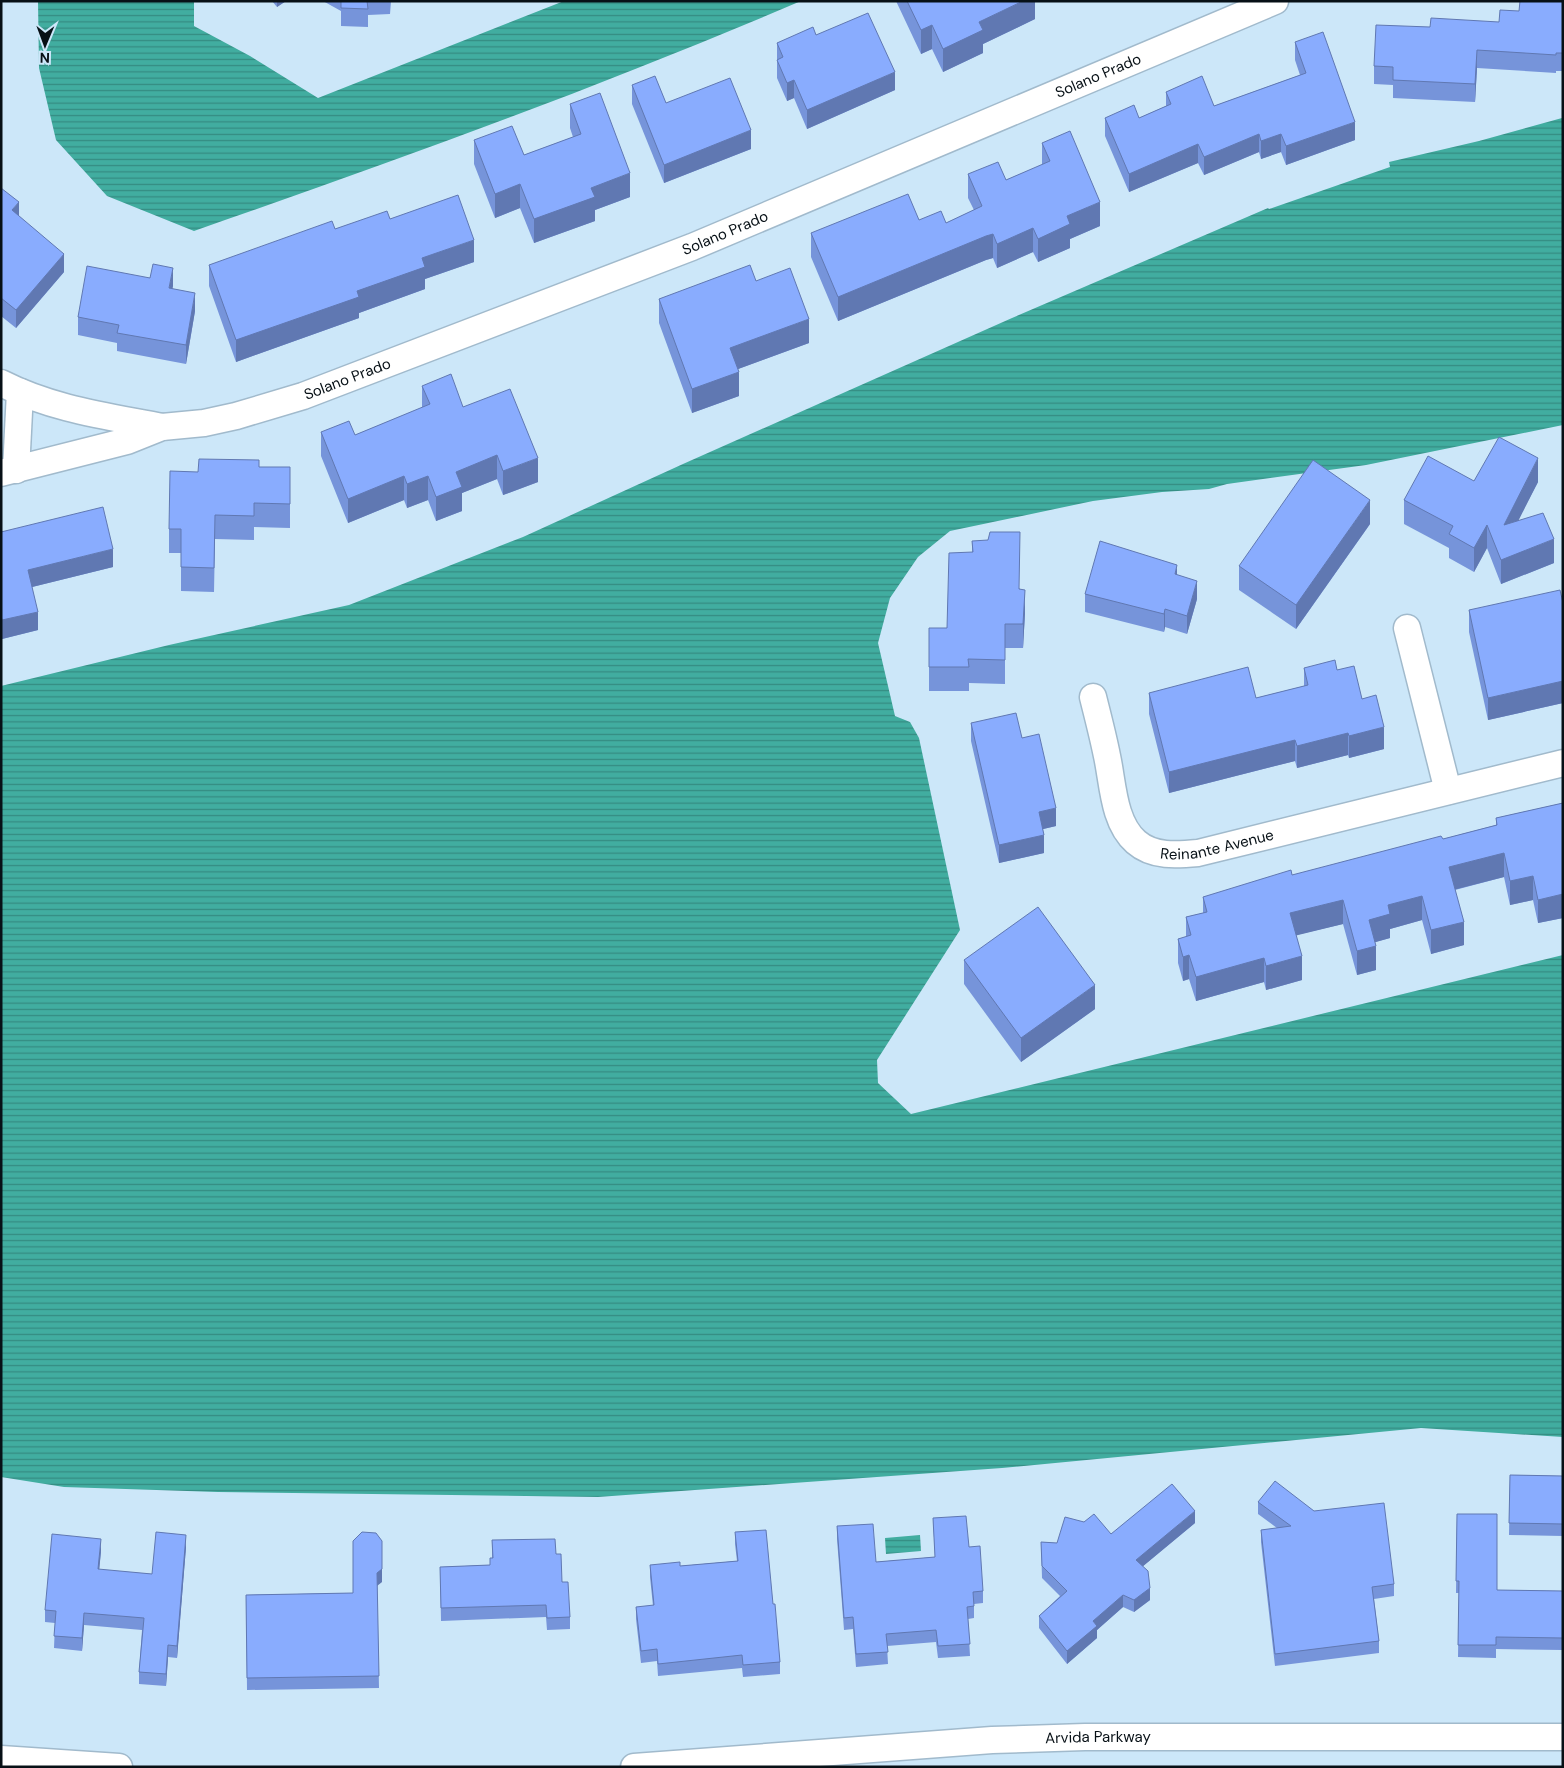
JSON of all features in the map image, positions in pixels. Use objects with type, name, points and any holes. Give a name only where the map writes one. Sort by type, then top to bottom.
[{"type":"street","name":"Solano Prado","points":[[9,472],[127,441],[162,427],[204,423],[236,416],[304,396],[692,247],[1275,1]]},
{"type":"street","name":"Solano Prado","points":[[11,387],[40,400],[74,410],[162,427]]},
{"type":"street","points":[[9,472],[18,418],[11,387]]},
{"type":"street","points":[[1407,628],[1448,791]]},
{"type":"street","name":"Reinante Avenue","points":[[1093,697],[1115,800],[1125,828],[1135,841],[1146,848],[1173,855],[1198,853],[1563,763]]},
{"type":"street","name":"Arvida Parkway","points":[[634,1767],[924,1744],[1001,1740],[1095,1737],[1563,1737]]},
{"type":"street","points":[[1,1759],[119,1767]]},
{"type":"shaded area","points":[[38,1],[194,1],[194,26],[250,56],[318,98],[564,1],[801,1],[651,63],[499,121],[194,231],[107,196],[56,140],[39,68]]},
{"type":"shaded area","points":[[1562,118],[1563,425],[1366,465],[1227,484],[1209,489],[1162,492],[1093,501],[950,531],[918,557],[890,598],[878,643],[895,716],[910,722],[919,738],[960,930],[877,1060],[878,1083],[911,1114],[1563,955],[1563,1437],[1421,1428],[1002,1468],[598,1497],[218,1492],[64,1487],[1,1477],[1,686],[169,645],[349,605],[523,537],[1012,318],[1268,208],[1390,167],[1389,162],[1479,141]]},
{"type":"shaded area","points":[[920,1535],[921,1551],[886,1554],[885,1538]]},
{"type":"building","points":[[341,1],[367,1],[368,9],[341,8]]},
{"type":"building","points":[[907,1],[1023,1],[979,22],[983,30],[943,49],[932,25],[921,30]]},
{"type":"building","points":[[1520,1],[1563,1],[1563,53],[1556,53],[1556,55],[1477,50],[1475,84],[1393,80],[1393,67],[1374,66],[1376,25],[1430,27],[1431,18],[1499,22],[1500,10],[1519,11]]},
{"type":"building","points":[[868,13],[895,72],[807,110],[794,80],[787,83],[777,60],[783,57],[777,43],[813,27],[816,35]]},
{"type":"building","points":[[1323,32],[1355,122],[1286,146],[1281,134],[1261,141],[1259,134],[1204,157],[1198,144],[1129,174],[1105,118],[1134,105],[1139,118],[1171,104],[1166,92],[1202,76],[1214,106],[1306,73],[1295,42]]},
{"type":"building","points":[[655,76],[666,103],[730,78],[751,130],[664,165],[632,85]]},
{"type":"building","points":[[600,93],[630,173],[591,188],[595,197],[534,219],[520,184],[495,194],[474,140],[512,126],[524,155],[581,134],[570,104]]},
{"type":"building","points":[[1070,131],[1100,202],[1067,216],[1070,224],[1038,239],[1033,228],[997,244],[993,234],[986,236],[838,297],[811,233],[908,194],[919,220],[941,211],[946,223],[982,206],[968,174],[998,162],[1006,180],[1050,161],[1042,143]]},
{"type":"building","points":[[1,188],[19,202],[12,210],[64,254],[16,310],[1,298]]},
{"type":"building","points":[[458,195],[474,240],[422,258],[425,267],[357,291],[359,297],[236,340],[209,265],[332,221],[335,229],[387,211],[390,219]]},
{"type":"building","points":[[153,264],[173,268],[169,288],[195,293],[186,345],[117,333],[119,325],[78,317],[87,266],[150,278]]},
{"type":"building","points":[[750,265],[756,281],[790,268],[809,319],[730,348],[739,372],[692,389],[659,299]]},
{"type":"building","points":[[451,374],[463,407],[510,389],[538,458],[503,471],[497,455],[456,472],[462,487],[436,497],[428,476],[407,484],[404,476],[348,499],[321,432],[349,421],[355,435],[430,404],[422,386]]},
{"type":"building","points":[[1499,437],[1538,458],[1504,525],[1543,513],[1554,539],[1501,560],[1487,525],[1474,548],[1449,534],[1453,526],[1404,500],[1428,456],[1474,481]]},
{"type":"building","points":[[199,459],[259,460],[259,467],[290,467],[290,504],[254,503],[254,516],[215,515],[214,568],[181,567],[181,529],[169,529],[170,471],[198,472]]},
{"type":"building","points":[[1313,460],[1370,500],[1296,605],[1239,566]]},
{"type":"building","points":[[103,507],[113,549],[28,570],[38,612],[2,620],[1,532]]},
{"type":"building","points":[[990,532],[1020,532],[1019,589],[1025,590],[1023,624],[1005,624],[1005,660],[968,659],[969,667],[929,667],[929,628],[947,628],[949,553],[973,552],[972,541],[988,540]]},
{"type":"building","points":[[1100,541],[1177,565],[1175,574],[1197,581],[1187,616],[1165,609],[1164,614],[1085,594]]},
{"type":"building","points":[[1560,590],[1563,603],[1563,681],[1488,698],[1469,610]]},
{"type":"building","points":[[1335,660],[1337,670],[1354,666],[1362,699],[1376,695],[1384,727],[1349,736],[1348,733],[1297,746],[1295,740],[1169,772],[1149,693],[1248,667],[1256,698],[1308,685],[1304,668]]},
{"type":"building","points":[[1016,713],[1022,738],[1039,734],[1056,808],[1039,812],[1044,835],[999,845],[971,723]]},
{"type":"building","points":[[1563,803],[1563,894],[1538,900],[1533,876],[1510,881],[1504,853],[1449,867],[1464,922],[1431,930],[1422,896],[1388,905],[1390,914],[1369,920],[1376,946],[1357,951],[1343,900],[1290,913],[1302,956],[1266,966],[1264,958],[1196,977],[1189,955],[1183,957],[1178,939],[1191,935],[1186,917],[1207,912],[1203,897],[1291,870],[1292,875],[1441,836],[1443,839],[1497,825],[1496,818]]},
{"type":"building","points":[[1038,907],[1095,985],[1021,1038],[964,960]]},
{"type":"building","points":[[1510,1475],[1563,1476],[1563,1524],[1509,1523]]},
{"type":"building","points":[[1275,1481],[1314,1511],[1384,1503],[1394,1584],[1372,1587],[1379,1641],[1275,1654],[1261,1530],[1291,1526],[1258,1502]]},
{"type":"building","points":[[1172,1484],[1195,1511],[1136,1560],[1148,1571],[1150,1588],[1134,1600],[1123,1595],[1093,1621],[1097,1626],[1067,1651],[1039,1616],[1067,1591],[1042,1566],[1041,1542],[1057,1543],[1065,1517],[1084,1522],[1094,1514],[1111,1534]]},
{"type":"building","points":[[1457,1514],[1497,1514],[1497,1590],[1563,1591],[1563,1638],[1496,1637],[1496,1645],[1458,1645],[1459,1581],[1456,1581]]},
{"type":"building","points":[[966,1516],[969,1547],[980,1546],[983,1591],[973,1592],[974,1606],[967,1607],[970,1644],[938,1646],[936,1630],[886,1634],[888,1652],[856,1654],[853,1617],[844,1618],[837,1526],[873,1524],[876,1562],[935,1557],[933,1518]]},
{"type":"building","points":[[766,1530],[780,1662],[743,1665],[742,1655],[658,1664],[657,1649],[641,1651],[636,1607],[654,1605],[650,1565],[680,1562],[680,1566],[738,1561],[735,1532]]},
{"type":"building","points":[[156,1532],[186,1535],[177,1646],[168,1645],[166,1674],[139,1672],[144,1618],[84,1613],[82,1638],[54,1636],[56,1611],[45,1610],[52,1534],[101,1539],[98,1569],[152,1574]]},
{"type":"building","points":[[362,1532],[376,1533],[382,1541],[382,1569],[377,1573],[379,1676],[247,1678],[246,1595],[353,1593],[353,1541]]},
{"type":"building","points":[[555,1539],[556,1554],[561,1554],[562,1582],[568,1582],[570,1617],[547,1618],[546,1605],[441,1608],[440,1567],[490,1565],[490,1558],[493,1558],[492,1540]]}]
